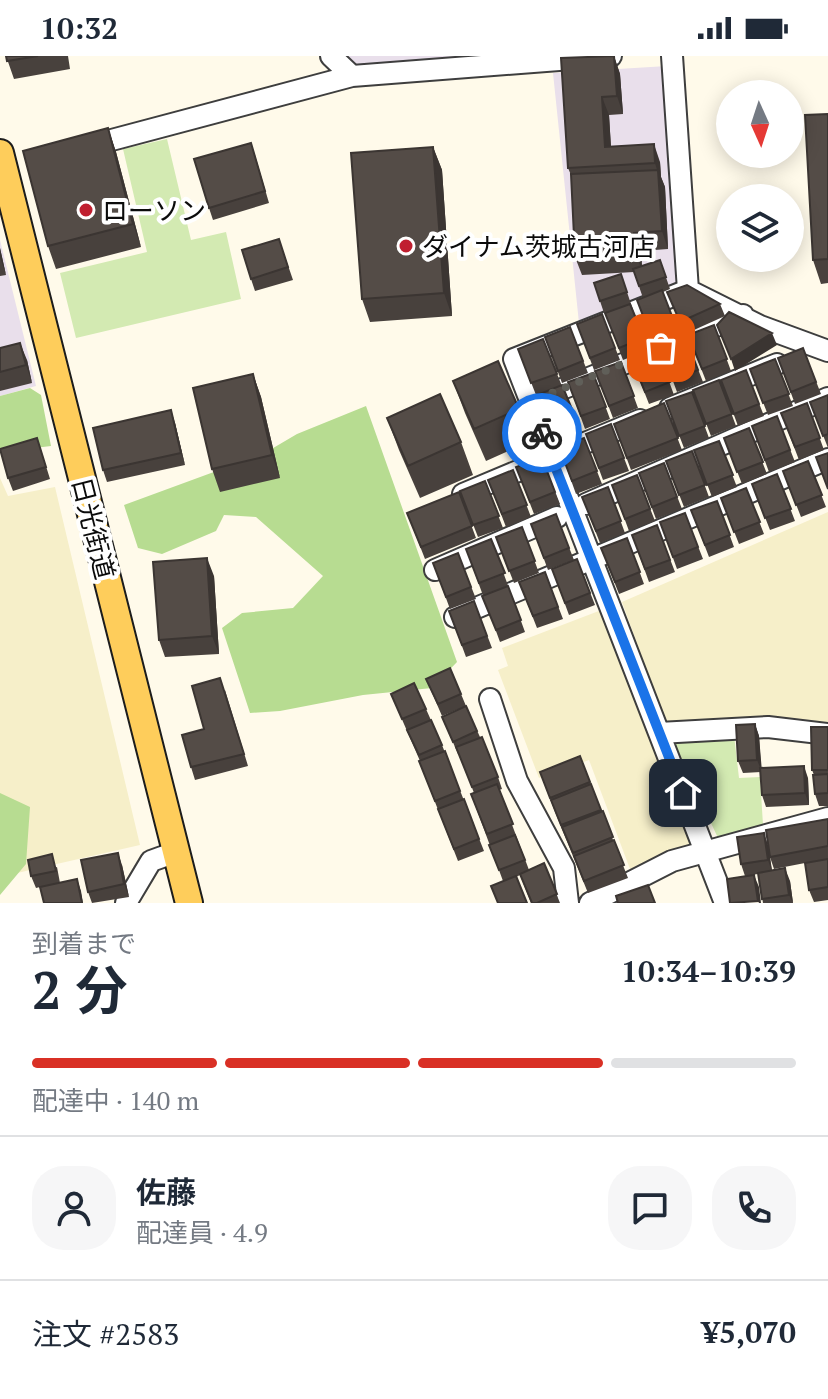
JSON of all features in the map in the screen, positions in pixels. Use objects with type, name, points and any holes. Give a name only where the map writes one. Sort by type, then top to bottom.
[{"type":"main road","name":"日光街道","points":[[7,162],[189,903]]},
{"type":"street","points":[[331,56],[352,76]]},
{"type":"street","points":[[74,150],[352,76],[611,56]]},
{"type":"street","points":[[672,56],[688,290]]},
{"type":"street","points":[[725,903],[514,359],[688,290],[823,349]]},
{"type":"street","points":[[530,402],[742,316]]},
{"type":"street","points":[[444,502],[823,349]]},
{"type":"street","points":[[435,570],[828,398]]},
{"type":"street","points":[[455,617],[828,459]]},
{"type":"street","points":[[490,699],[517,781],[564,868],[568,903]]},
{"type":"street","points":[[659,733],[768,727],[828,734]]},
{"type":"street","points":[[590,903],[672,861],[828,818]]},
{"type":"street","points":[[126,903],[151,861],[176,852]]},
{"type":"shaded area","points":[[341,56],[508,56],[354,68]]},
{"type":"shaded area","points":[[667,66],[682,283],[579,323],[553,73]]},
{"type":"shaded area","points":[[0,240],[36,386],[0,396]]},
{"type":"shaded area","points":[[0,478],[8,496],[55,487],[140,845],[4,876],[0,862]]},
{"type":"shaded area","points":[[828,512],[828,726],[667,727],[622,602]]},
{"type":"shaded area","points":[[604,609],[694,846],[630,869],[589,760],[539,778],[498,670],[508,666],[502,648]]},
{"type":"green space","points":[[167,139],[191,240],[226,232],[241,299],[76,338],[60,273],[147,252],[123,149]]},
{"type":"green space","points":[[30,388],[41,395],[51,446],[0,450],[0,396]]},
{"type":"green space","points":[[366,406],[457,662],[432,688],[363,695],[280,711],[250,713],[222,628],[242,613],[293,608],[323,576],[256,517],[224,515],[216,531],[162,554],[138,548],[124,505],[263,454],[297,434]]},
{"type":"green space","points":[[734,735],[739,778],[760,777],[763,825],[718,838],[673,741]]},
{"type":"green space","points":[[0,793],[30,807],[26,864],[0,895]]},
{"type":"building","points":[[6,56],[38,56],[7,61]]},
{"type":"building","points":[[614,56],[617,96],[602,97],[605,147],[654,144],[655,163],[568,168],[561,58]]},
{"type":"building","points":[[828,114],[828,259],[813,260],[805,115]]},
{"type":"building","name":"ローソン","points":[[108,128],[133,224],[48,246],[23,151]]},
{"type":"building","points":[[251,143],[265,191],[209,208],[194,159]]},
{"type":"building","name":"ダイナム茨城古河店","points":[[433,147],[444,293],[362,299],[351,153]]},
{"type":"building","points":[[658,170],[662,231],[634,233],[636,254],[575,257],[571,174]]},
{"type":"building","points":[[279,239],[288,267],[251,279],[242,250]]},
{"type":"building","points":[[660,260],[666,277],[639,286],[633,269]]},
{"type":"building","points":[[621,274],[627,292],[600,301],[594,283]]},
{"type":"building","points":[[687,285],[720,304],[680,322],[667,292]]},
{"type":"building","points":[[662,290],[675,324],[650,334],[637,300]]},
{"type":"building","points":[[630,304],[644,338],[619,348],[605,313]]},
{"type":"building","points":[[729,312],[772,333],[731,359],[717,325]]},
{"type":"building","points":[[602,314],[615,348],[590,358],[577,324]]},
{"type":"building","points":[[714,325],[727,359],[702,369],[688,335]]},
{"type":"building","points":[[570,327],[583,361],[558,371],[545,337]]},
{"type":"building","points":[[685,336],[698,370],[673,380],[660,346]]},
{"type":"building","points":[[543,339],[557,374],[531,383],[518,349]]},
{"type":"building","points":[[20,343],[26,365],[0,372],[0,348]]},
{"type":"building","points":[[657,348],[670,382],[645,392],[631,358]]},
{"type":"building","points":[[803,348],[816,382],[791,392],[778,358]]},
{"type":"building","points":[[775,359],[789,394],[763,403],[750,369]]},
{"type":"building","points":[[498,361],[519,409],[474,429],[453,381]]},
{"type":"building","points":[[621,362],[634,396],[609,406],[595,371]]},
{"type":"building","points":[[746,370],[759,404],[734,414],[721,380]]},
{"type":"building","points":[[593,373],[606,407],[581,416],[568,382]]},
{"type":"building","points":[[253,374],[272,455],[212,469],[193,388]]},
{"type":"building","points":[[719,380],[732,414],[706,424],[693,390]]},
{"type":"building","points":[[562,385],[576,419],[550,429],[537,395]]},
{"type":"building","points":[[692,392],[705,426],[679,436],[666,401]]},
{"type":"building","points":[[440,394],[461,442],[408,466],[387,418]]},
{"type":"building","points":[[828,395],[828,434],[823,436],[810,402]]},
{"type":"building","points":[[664,403],[678,438],[627,458],[614,424]]},
{"type":"building","points":[[807,403],[820,438],[795,447],[781,413]]},
{"type":"building","points":[[171,410],[181,453],[103,470],[93,428]]},
{"type":"building","points":[[777,416],[790,450],[765,460],[752,426]]},
{"type":"building","points":[[611,424],[624,458],[599,468],[586,434]]},
{"type":"building","points":[[749,428],[763,462],[737,472],[724,438]]},
{"type":"building","points":[[37,438],[46,467],[8,478],[0,449]]},
{"type":"building","points":[[584,438],[597,471],[572,481],[559,447]]},
{"type":"building","points":[[719,441],[733,475],[707,485],[694,450]]},
{"type":"building","points":[[692,451],[705,485],[679,495],[666,461]]},
{"type":"building","points":[[828,453],[828,489],[816,457]]},
{"type":"building","points":[[542,458],[555,492],[530,502],[516,467]]},
{"type":"building","points":[[808,461],[822,495],[796,505],[783,471]]},
{"type":"building","points":[[664,463],[677,497],[652,507],[639,473]]},
{"type":"building","points":[[513,470],[527,505],[502,514],[488,480]]},
{"type":"building","points":[[777,474],[791,509],[765,518],[752,484]]},
{"type":"building","points":[[637,475],[650,509],[625,519],[612,485]]},
{"type":"building","points":[[485,481],[499,516],[473,525],[460,491]]},
{"type":"building","points":[[608,487],[621,521],[596,531],[582,497]]},
{"type":"building","points":[[746,488],[760,522],[734,532],[721,498]]},
{"type":"building","points":[[459,492],[472,526],[421,547],[407,513]]},
{"type":"building","points":[[717,501],[730,535],[705,545],[691,510]]},
{"type":"building","points":[[685,513],[698,547],[673,557],[660,522]]},
{"type":"building","points":[[556,514],[569,548],[544,558],[531,524]]},
{"type":"building","points":[[657,525],[670,560],[645,569],[632,535]]},
{"type":"building","points":[[522,527],[535,561],[509,571],[496,537]]},
{"type":"building","points":[[627,538],[640,572],[615,582],[601,548]]},
{"type":"building","points":[[491,539],[505,573],[479,583],[466,549]]},
{"type":"building","points":[[458,553],[471,587],[446,597],[433,563]]},
{"type":"building","points":[[207,558],[212,636],[159,640],[153,562]]},
{"type":"building","points":[[577,559],[590,593],[565,603],[552,569]]},
{"type":"building","points":[[545,572],[558,607],[533,616],[519,582]]},
{"type":"building","points":[[508,586],[521,620],[496,630],[482,596]]},
{"type":"building","points":[[474,601],[487,636],[462,645],[449,611]]},
{"type":"building","points":[[450,668],[461,694],[438,704],[426,679]]},
{"type":"building","points":[[220,678],[244,754],[191,767],[182,735],[204,729],[192,686]]},
{"type":"building","points":[[414,683],[426,709],[402,719],[391,694]]},
{"type":"building","points":[[466,706],[477,731],[453,742],[442,717]]},
{"type":"building","points":[[431,720],[442,745],[419,755],[407,730]]},
{"type":"building","points":[[755,724],[757,760],[738,761],[736,725]]},
{"type":"building","points":[[811,727],[828,727],[828,770],[812,770]]},
{"type":"building","points":[[482,737],[498,777],[472,787],[456,747]]},
{"type":"building","points":[[445,751],[460,791],[435,801],[419,761]]},
{"type":"building","points":[[580,756],[590,782],[550,798],[540,772]]},
{"type":"building","points":[[804,766],[805,793],[762,795],[760,768]]},
{"type":"building","points":[[828,774],[828,793],[815,794],[813,775]]},
{"type":"building","points":[[497,784],[513,824],[487,834],[471,794]]},
{"type":"building","points":[[591,784],[601,810],[561,825],[551,800]]},
{"type":"building","points":[[464,799],[479,839],[454,849],[438,809]]},
{"type":"building","points":[[603,811],[613,837],[573,853],[562,827]]},
{"type":"building","points":[[828,819],[828,846],[770,857],[766,830]]},
{"type":"building","points":[[764,833],[768,860],[741,864],[737,837]]},
{"type":"building","points":[[515,835],[525,860],[499,870],[489,845]]},
{"type":"building","points":[[614,840],[624,865],[584,881],[574,856]]},
{"type":"building","points":[[118,853],[124,884],[88,892],[81,860]]},
{"type":"building","points":[[52,854],[56,871],[31,876],[28,860]]},
{"type":"building","points":[[828,859],[828,887],[809,890],[805,863]]},
{"type":"building","points":[[544,863],[557,894],[532,903],[520,874]]},
{"type":"building","points":[[785,868],[789,895],[762,899],[758,873]]},
{"type":"building","points":[[754,875],[758,901],[730,903],[727,879]]},
{"type":"building","points":[[516,876],[527,903],[498,903],[491,886]]},
{"type":"building","points":[[77,879],[82,903],[44,903],[40,887]]},
{"type":"building","points":[[648,885],[655,903],[618,903],[616,896]]},
{"type":"way so far","points":[[542,433],[530,402],[661,348]]},
{"type":"place","name":"ローソン","points":[[86,210]]},
{"type":"place","name":"ダイナム茨城古河店","points":[[406,246]]},
{"type":"route","points":[[542,433],[683,793]]}]
